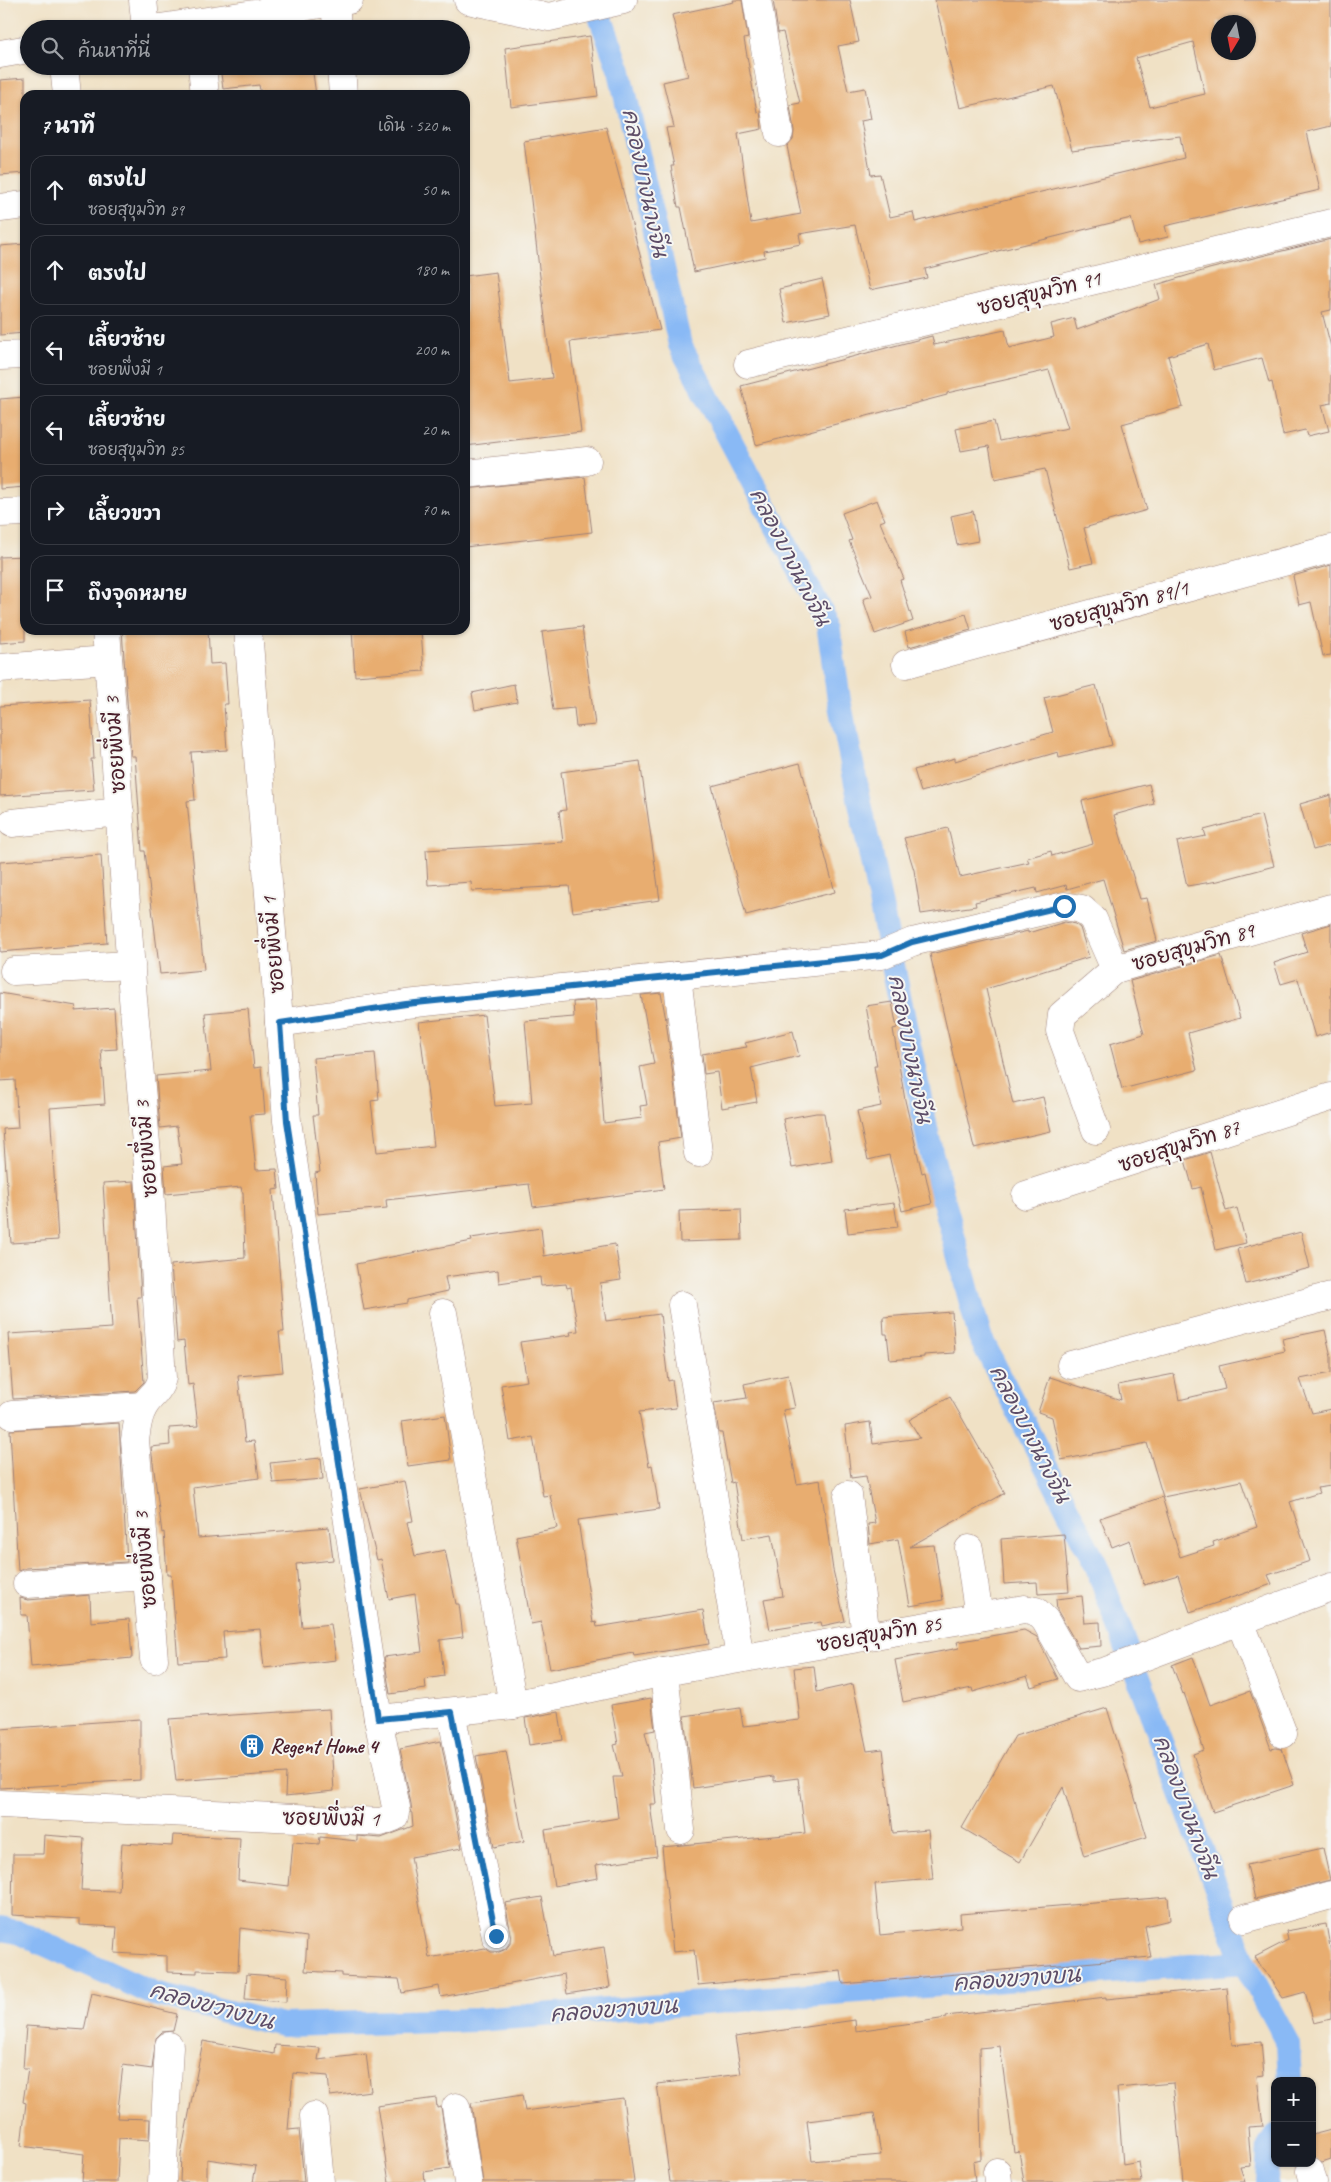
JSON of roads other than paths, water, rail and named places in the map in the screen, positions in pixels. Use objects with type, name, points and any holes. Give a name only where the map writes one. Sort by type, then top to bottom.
[{"type":"street","points":[[143,0],[145,20]]},
{"type":"street","points":[[468,0],[505,4],[550,17],[623,0]]},
{"type":"street","points":[[757,0],[779,134]]},
{"type":"street","points":[[228,20],[340,1],[338,20]]},
{"type":"street","points":[[0,54],[20,51]]},
{"type":"street","points":[[65,75],[66,90]]},
{"type":"street","points":[[203,75],[204,90]]},
{"type":"street","points":[[341,75],[342,90]]},
{"type":"street","points":[[0,208],[20,206]]},
{"type":"street","name":"ซอยสุขุมวิท 91","points":[[748,364],[1331,223]]},
{"type":"street","points":[[0,356],[20,355]]},
{"type":"street","points":[[470,473],[587,461]]},
{"type":"street","points":[[0,513],[20,512]]},
{"type":"street","name":"ซอยสุขุมวิท 89/1","points":[[906,664],[1331,549]]},
{"type":"street","name":"ซอยพึ่งมี 3","points":[[106,635],[151,1198],[162,1378],[160,1389],[143,1406],[135,1440],[154,1659]]},
{"type":"street","name":"ซอยพึ่งมี 1","points":[[0,1804],[380,1822],[394,1818],[396,1807],[378,1719],[287,1121],[248,635]]},
{"type":"street","points":[[0,668],[108,660]]},
{"type":"street","points":[[12,823],[120,812]]},
{"type":"street","name":"ซอยสุขุมวิท 89","points":[[280,1023],[406,1004],[882,955],[912,942],[1064,906],[1082,909],[1093,920],[1115,968],[1331,908]]},
{"type":"street","points":[[14,971],[131,964]]},
{"type":"street","points":[[1096,1130],[1060,1031],[1060,1024],[1062,1015],[1115,968]]},
{"type":"street","points":[[677,976],[698,1153]]},
{"type":"street","name":"ซอยสุขุมวิท 87","points":[[1026,1195],[1331,1097]]},
{"type":"street","points":[[1071,1365],[1331,1296]]},
{"type":"street","points":[[682,1305],[740,1658]]},
{"type":"street","points":[[443,1313],[513,1705]]},
{"type":"street","points":[[12,1415],[143,1406]]},
{"type":"street","points":[[848,1495],[866,1636]]},
{"type":"street","points":[[969,1549],[979,1617]]},
{"type":"street","points":[[27,1584],[147,1576]]},
{"type":"street","name":"ซอยสุขุมวิท 85","points":[[378,1719],[513,1705],[664,1672],[1024,1609],[1036,1612],[1045,1620],[1078,1678],[1106,1671],[1165,1650],[1331,1587]]},
{"type":"street","points":[[1240,1621],[1283,1734]]},
{"type":"street","points":[[664,1672],[681,1830]]},
{"type":"street","points":[[452,1712],[496,1936]]},
{"type":"street","points":[[1244,1919],[1331,1895]]},
{"type":"street","points":[[162,2182],[169,2046]]},
{"type":"street","points":[[456,2107],[468,2182]]},
{"type":"street","points":[[314,2116],[320,2182]]},
{"type":"waterway","name":"คลองบางนางจีน","points":[[594,0],[620,71],[680,345],[828,624],[839,700],[931,1152],[980,1337],[1096,1565],[1244,1962],[1288,2044],[1290,2077]]},
{"type":"waterway","name":"คลองขวางบน","points":[[0,1929],[18,1932],[154,1994],[282,2025],[476,2020],[1244,1962]]},
{"type":"waterway","name":"คลองบางนางจีน","points":[[1267,2182],[1269,2147],[1271,2144]]},
{"type":"place","name":"Regent Home 4","points":[[252,1746]]}]
